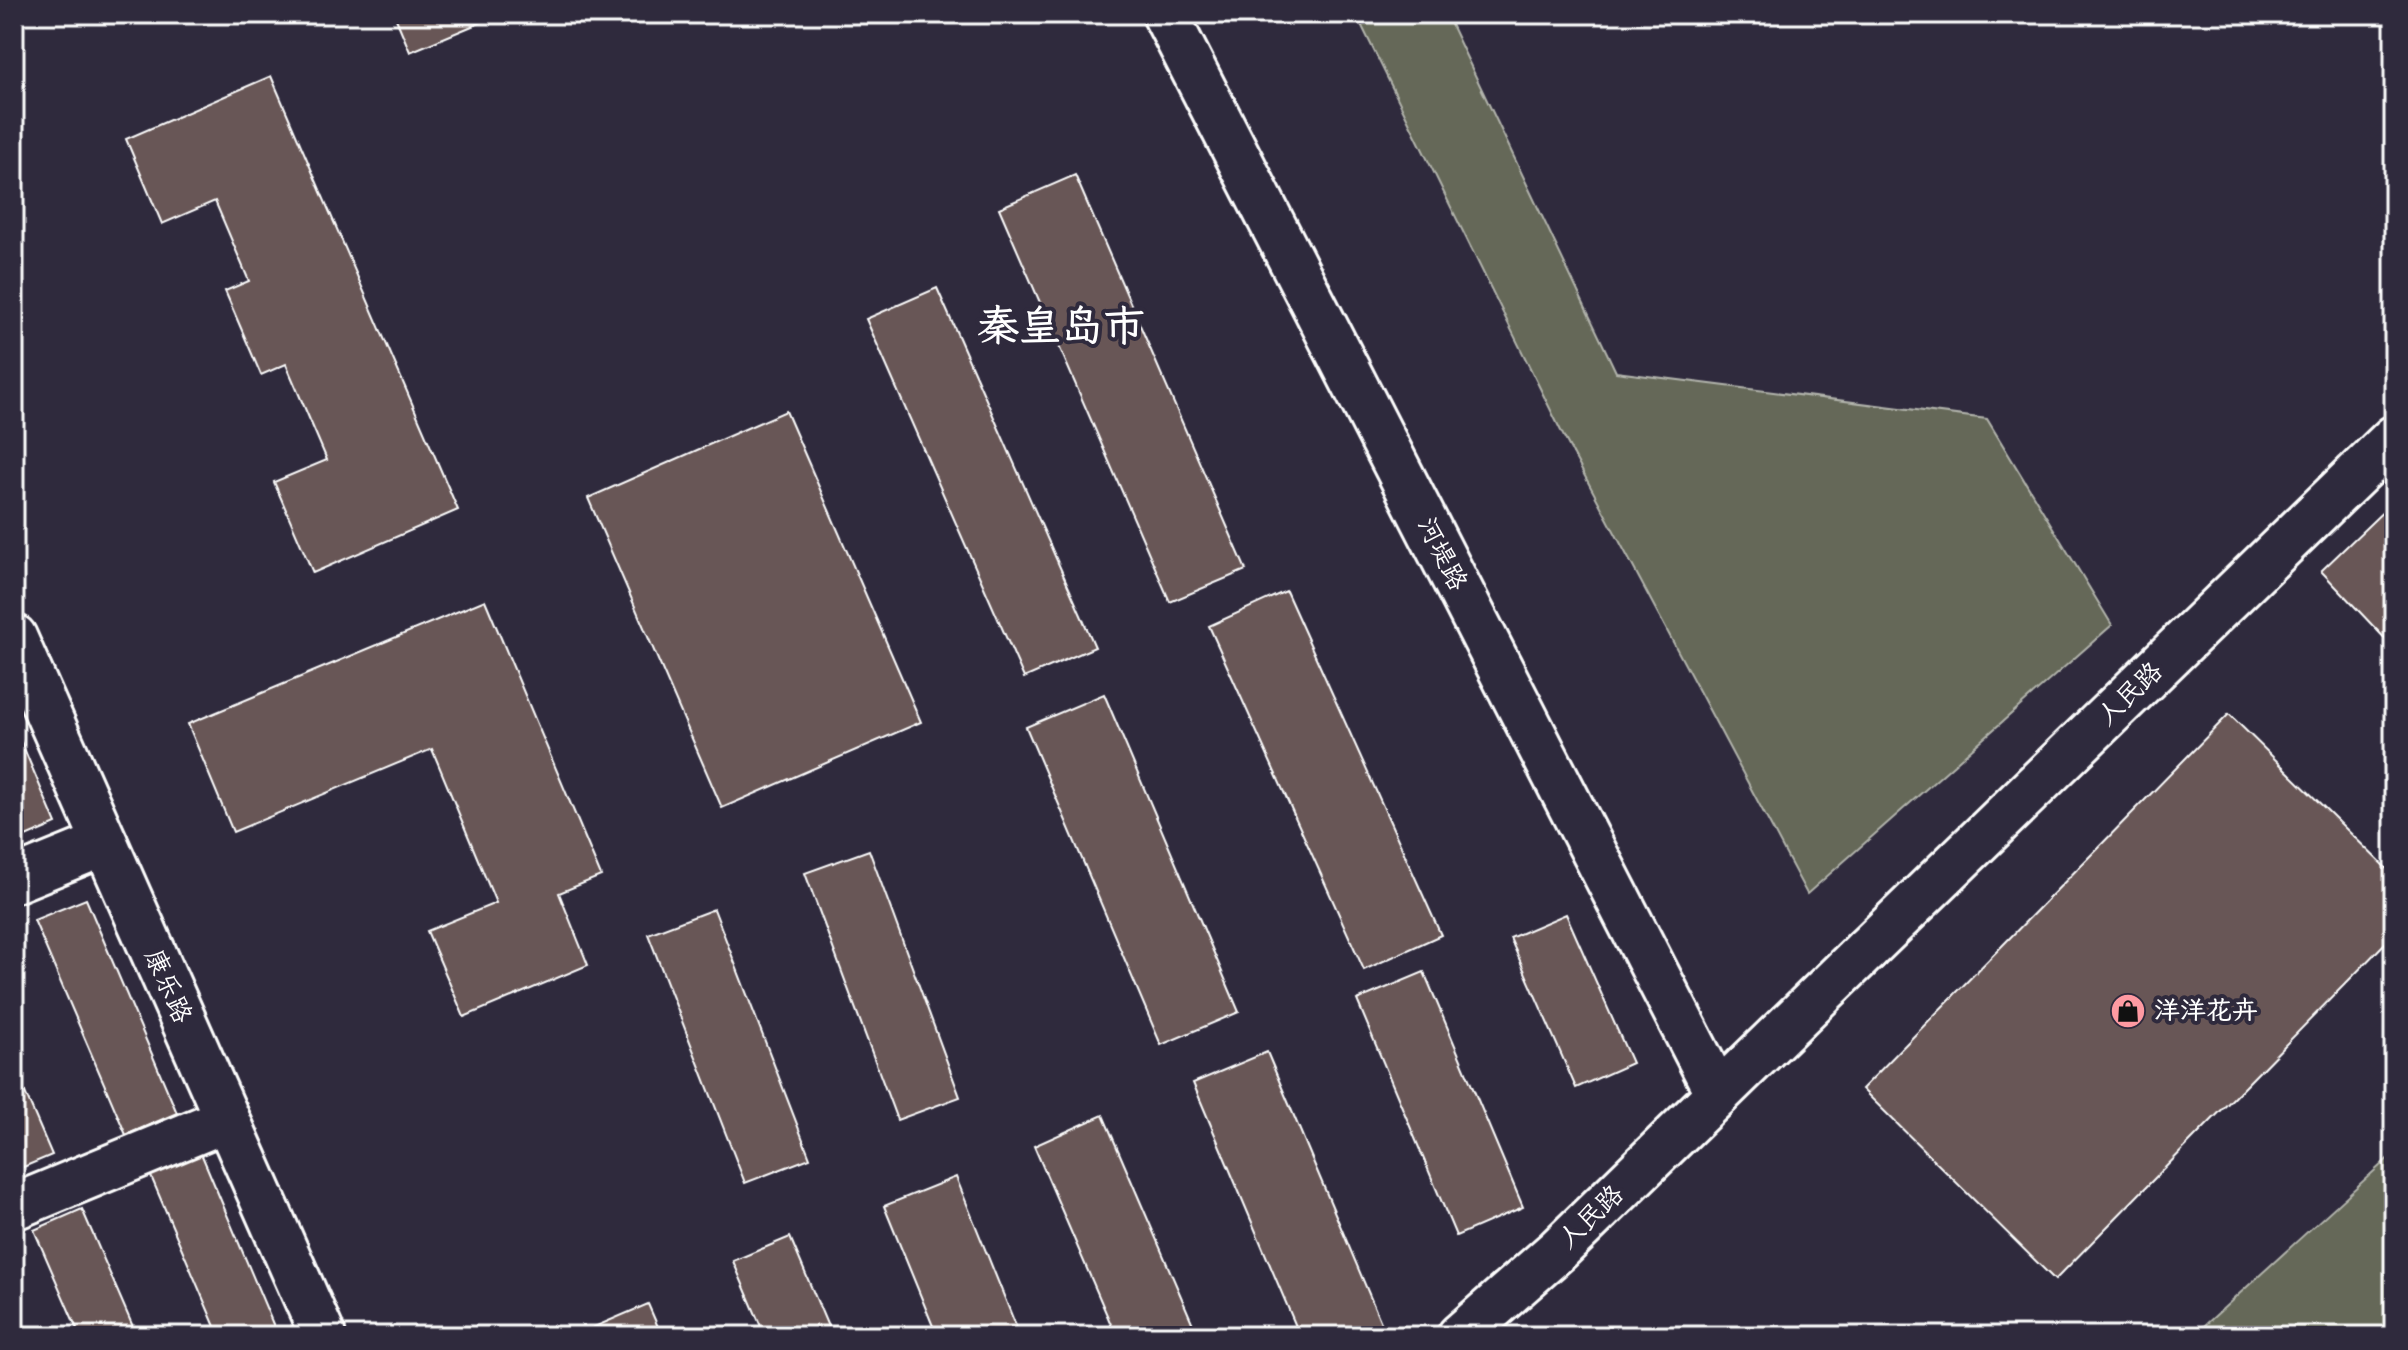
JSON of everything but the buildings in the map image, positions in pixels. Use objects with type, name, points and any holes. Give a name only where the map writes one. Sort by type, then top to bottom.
[{"type":"street","name":"河堤路","points":[[1165,14],[1718,1094]]},
{"type":"street","name":"人民路","points":[[1460,1336],[1558,1250],[2394,438]]},
{"type":"street","name":"康乐路","points":[[14,637],[323,1336]]},
{"type":"street","points":[[14,880],[105,843]]},
{"type":"street","points":[[14,1207],[227,1119]]},
{"type":"green space","points":[[1356,14],[1446,14],[1616,372],[1987,419],[2112,625],[1807,894],[1563,435]]},
{"type":"green space","points":[[2394,1153],[2394,1336],[2193,1336]]},
{"type":"place","name":"洋洋花卉","points":[[2128,1011]]},
{"type":"district","name":"秦皇岛市","points":[[1061,327]]}]
